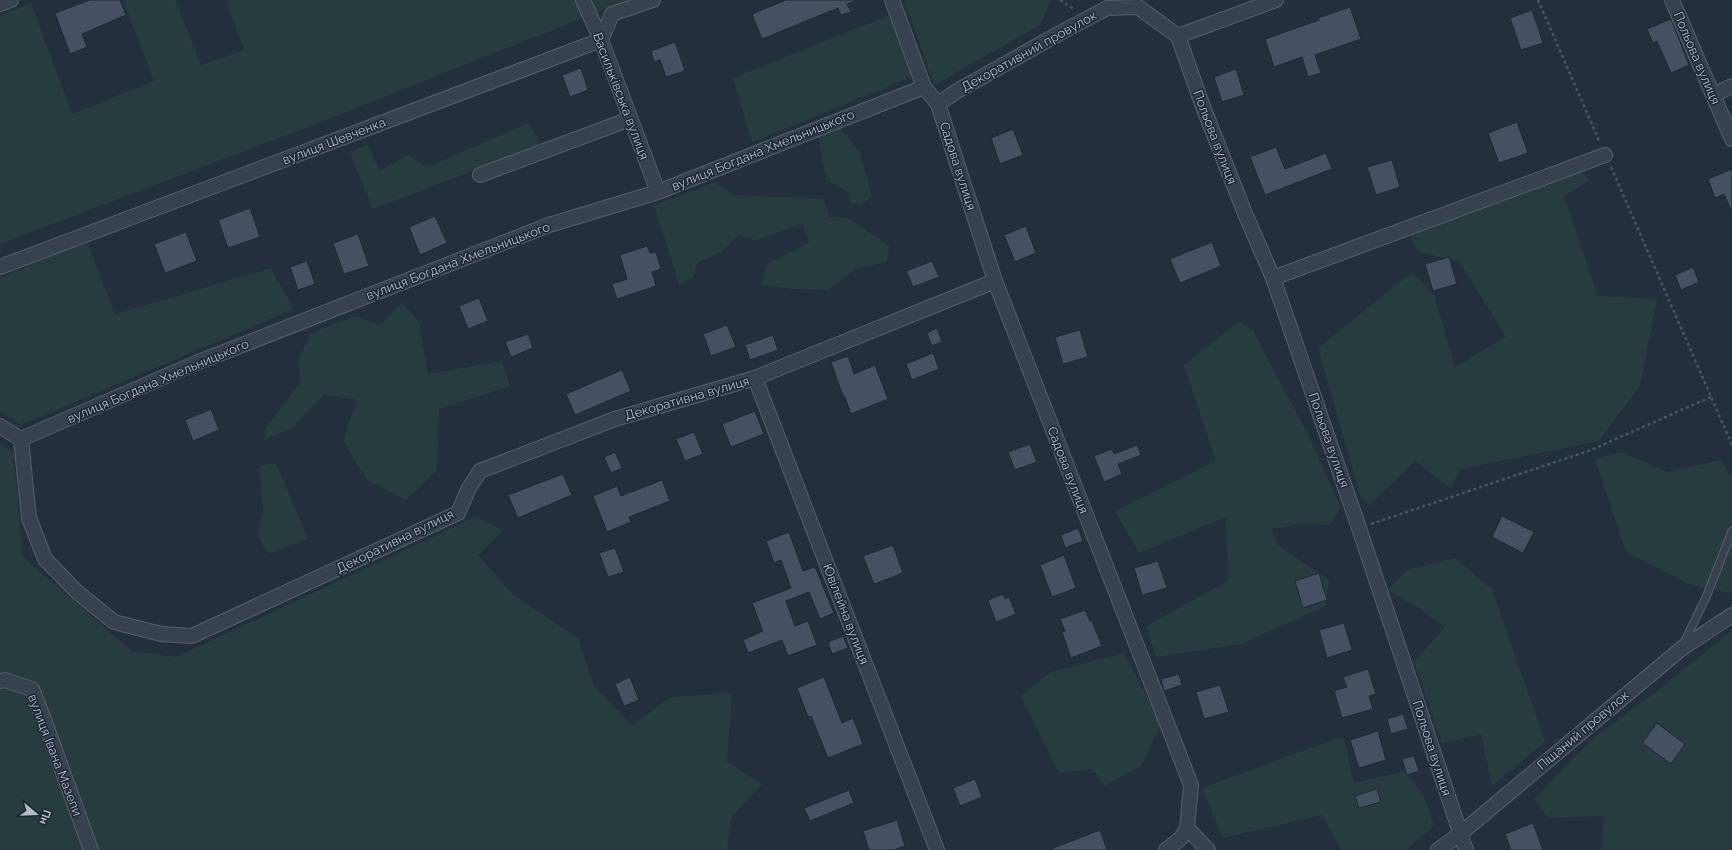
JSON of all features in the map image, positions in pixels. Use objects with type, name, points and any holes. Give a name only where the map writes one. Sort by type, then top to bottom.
[{"type":"street","points":[[0,4],[11,0]]},
{"type":"street","name":"Васильківська вулиця","points":[[583,0],[601,40],[658,192]]},
{"type":"street","points":[[601,40],[612,14],[653,0]]},
{"type":"street","points":[[892,0],[924,87]]},
{"type":"street","points":[[1178,36],[1276,0]]},
{"type":"street","name":"Польова вулиця","points":[[1672,0],[1732,139]]},
{"type":"street","name":"Декоративний провулок","points":[[938,104],[984,75],[1107,8],[1138,8],[1178,36]]},
{"type":"street","name":"Польова вулиця","points":[[1178,36],[1202,104],[1244,211],[1273,278],[1359,528],[1466,850]]},
{"type":"street","name":"вулиця Шевченка","points":[[0,267],[601,40]]},
{"type":"street","points":[[1713,95],[1732,86]]},
{"type":"street","name":"Садова вулиця","points":[[924,87],[938,104],[995,281],[1191,785],[1187,828]]},
{"type":"street","name":"вулиця Богдана Хмельницького","points":[[21,439],[196,362],[549,225],[658,192],[924,87]]},
{"type":"street","points":[[480,175],[630,119]]},
{"type":"street","points":[[1273,278],[1605,155]]},
{"type":"street","name":"Декоративна вулиця","points":[[21,439],[29,518],[45,559],[77,592],[114,622],[162,634],[192,636],[458,513],[469,488],[480,471],[615,419],[755,378],[995,281]]},
{"type":"street","name":"Ювілейна вулиця","points":[[755,378],[937,850]]},
{"type":"street","points":[[0,426],[21,439]]},
{"type":"street","name":"Піщаний провулок","points":[[1438,850],[1460,834],[1681,648],[1732,615]]},
{"type":"street","name":"вулиця Івана Мазепи","points":[[0,681],[5,680],[32,689],[91,850]]},
{"type":"street","points":[[1166,850],[1181,838],[1187,828],[1208,850]]},
{"type":"lane","points":[[1681,648],[1708,595],[1732,531]]},
{"type":"path","points":[[1538,0],[1732,445]]},
{"type":"path","points":[[1359,528],[1591,450],[1711,397]]},
{"type":"green space","points":[[123,0],[175,0],[201,65],[244,50],[226,0],[628,0],[308,127],[0,244],[0,16],[31,3],[72,114],[154,81]]},
{"type":"green space","points":[[904,0],[1051,0],[1040,25],[934,85]]},
{"type":"green space","points":[[892,14],[914,76],[752,142],[733,78]]},
{"type":"green space","points":[[529,123],[540,145],[373,209],[350,153],[367,144],[380,171],[408,155],[427,167]]},
{"type":"green space","points":[[841,128],[860,153],[872,196],[862,205],[850,203],[849,192],[826,180],[818,134]]},
{"type":"green space","points":[[1580,171],[1590,180],[1564,196],[1598,296],[1657,299],[1640,386],[1599,441],[1461,469],[1450,488],[1415,461],[1369,506],[1360,495],[1318,348],[1412,272],[1434,295],[1455,367],[1506,337],[1459,261],[1418,252],[1409,233]]},
{"type":"green space","points":[[715,182],[734,195],[824,199],[829,217],[848,218],[889,246],[887,262],[857,268],[829,290],[792,289],[761,285],[767,264],[809,243],[803,223],[754,241],[738,235],[721,252],[697,263],[693,278],[679,284],[654,205]]},
{"type":"green space","points":[[87,241],[115,314],[271,268],[294,309],[21,425],[0,411],[0,278]]},
{"type":"green space","points":[[402,302],[419,323],[428,374],[502,361],[510,386],[439,409],[437,470],[406,500],[367,480],[343,440],[357,400],[324,395],[292,428],[264,440],[266,428],[301,381],[297,362],[311,333],[355,316],[380,325]]},
{"type":"green space","points":[[1239,321],[1253,331],[1309,436],[1341,508],[1329,525],[1301,524],[1271,529],[1279,546],[1329,580],[1326,606],[1241,644],[1156,657],[1146,626],[1228,581],[1226,517],[1139,553],[1115,511],[1216,461],[1184,365]]},
{"type":"green space","points":[[0,444],[13,452],[23,557],[132,651],[176,657],[475,517],[503,530],[478,555],[513,595],[578,638],[594,686],[632,725],[671,697],[732,693],[727,762],[762,784],[731,818],[727,850],[0,850]]},
{"type":"green space","points":[[1622,452],[1667,472],[1721,460],[1732,479],[1732,593],[1691,585],[1626,552],[1595,459]]},
{"type":"green space","points":[[276,463],[308,539],[268,554],[257,534],[263,511],[259,466]]},
{"type":"green space","points":[[1455,558],[1492,589],[1545,742],[1492,786],[1481,734],[1442,744],[1414,662],[1445,627],[1417,607],[1387,590],[1407,570]]},
{"type":"green space","points":[[1732,630],[1732,850],[1601,850],[1604,816],[1548,818],[1534,799],[1591,740],[1661,688]]},
{"type":"green space","points":[[1124,653],[1161,724],[1141,766],[1104,786],[1093,769],[1059,773],[1021,696],[1051,672]]},
{"type":"green space","points":[[1343,736],[1354,783],[1405,771],[1423,795],[1434,826],[1406,850],[1341,850],[1322,815],[1223,838],[1202,788]]},
{"type":"building","points":[[90,0],[120,0],[126,15],[82,34],[87,47],[70,54],[55,13]]},
{"type":"building","points":[[786,0],[855,1],[847,4],[851,12],[841,15],[838,8],[762,39],[752,14]]},
{"type":"building","points":[[1350,7],[1361,39],[1315,55],[1321,73],[1308,77],[1302,57],[1274,67],[1265,39],[1319,20],[1318,18]]},
{"type":"building","points":[[1532,10],[1543,43],[1521,50],[1510,18]]},
{"type":"building","points":[[1671,19],[1689,65],[1671,73],[1657,41],[1653,43],[1647,29]]},
{"type":"building","points":[[675,42],[685,71],[666,77],[660,60],[654,62],[651,51]]},
{"type":"building","points":[[581,68],[588,90],[570,97],[562,75]]},
{"type":"building","points":[[1236,69],[1244,95],[1222,102],[1214,77]]},
{"type":"building","points":[[1517,122],[1528,153],[1499,163],[1488,133]]},
{"type":"building","points":[[1013,129],[1023,155],[1000,164],[991,138]]},
{"type":"building","points":[[1276,147],[1285,169],[1326,153],[1332,169],[1265,195],[1250,157]]},
{"type":"building","points":[[1392,160],[1400,187],[1376,195],[1367,167]]},
{"type":"building","points":[[1732,169],[1732,213],[1724,194],[1715,198],[1708,179]]},
{"type":"building","points":[[250,208],[260,237],[228,248],[218,220]]},
{"type":"building","points":[[435,216],[447,243],[420,255],[409,227]]},
{"type":"building","points":[[1026,226],[1036,253],[1015,262],[1004,235]]},
{"type":"building","points":[[186,232],[197,261],[165,273],[154,244]]},
{"type":"building","points":[[358,234],[369,266],[344,274],[333,243]]},
{"type":"building","points":[[1212,242],[1221,266],[1180,283],[1170,259]]},
{"type":"building","points":[[647,246],[650,253],[656,252],[661,269],[652,272],[656,286],[617,299],[612,284],[627,279],[620,255]]},
{"type":"building","points":[[1449,257],[1457,284],[1433,291],[1425,264]]},
{"type":"building","points":[[307,261],[315,284],[298,290],[290,267]]},
{"type":"building","points":[[932,261],[939,277],[913,287],[906,271]]},
{"type":"building","points":[[1693,267],[1699,282],[1681,290],[1675,275]]},
{"type":"building","points":[[479,298],[488,321],[468,329],[459,306]]},
{"type":"building","points":[[727,325],[736,347],[711,356],[703,334]]},
{"type":"building","points":[[937,328],[942,342],[932,346],[927,333]]},
{"type":"building","points":[[1080,330],[1088,357],[1063,364],[1055,337]]},
{"type":"building","points":[[528,334],[533,348],[511,357],[505,342]]},
{"type":"building","points":[[773,335],[778,350],[750,360],[745,345]]},
{"type":"building","points":[[933,353],[939,369],[912,380],[906,364]]},
{"type":"building","points":[[848,356],[854,374],[875,365],[888,399],[851,414],[831,362]]},
{"type":"building","points":[[622,370],[631,391],[575,415],[566,394]]},
{"type":"building","points":[[211,409],[219,430],[193,441],[185,420]]},
{"type":"building","points":[[755,411],[764,434],[731,447],[722,424]]},
{"type":"building","points":[[694,432],[703,454],[685,461],[676,439]]},
{"type":"building","points":[[1030,444],[1037,462],[1015,470],[1008,452]]},
{"type":"building","points":[[1137,445],[1141,455],[1118,464],[1122,474],[1104,482],[1094,456],[1112,449],[1114,454]]},
{"type":"building","points":[[615,452],[622,468],[611,473],[604,457]]},
{"type":"building","points":[[563,474],[572,495],[518,518],[508,495]]},
{"type":"building","points":[[662,480],[670,501],[629,517],[631,522],[607,532],[593,496],[617,486],[621,496]]},
{"type":"building","points":[[1502,516],[1534,532],[1523,553],[1492,537]]},
{"type":"building","points":[[1078,528],[1083,541],[1065,548],[1061,535]]},
{"type":"building","points":[[789,532],[803,571],[815,567],[834,613],[820,619],[809,592],[786,601],[795,626],[808,621],[817,645],[788,656],[782,640],[748,653],[743,640],[763,631],[752,603],[791,588],[781,560],[774,563],[766,541]]},
{"type":"building","points":[[893,545],[903,573],[874,584],[863,556]]},
{"type":"building","points":[[615,548],[624,572],[608,577],[599,553]]},
{"type":"building","points":[[1064,555],[1076,588],[1052,597],[1040,565]]},
{"type":"building","points":[[1158,561],[1167,588],[1142,595],[1134,568]]},
{"type":"building","points":[[1319,573],[1327,600],[1303,608],[1295,581]]},
{"type":"building","points":[[1003,594],[1005,599],[1009,597],[1016,614],[996,622],[988,600]]},
{"type":"building","points":[[1085,610],[1090,621],[1092,621],[1102,646],[1071,658],[1062,632],[1065,631],[1060,619]]},
{"type":"building","points":[[1344,623],[1352,650],[1327,658],[1319,630]]},
{"type":"building","points":[[843,636],[848,648],[832,654],[828,642]]},
{"type":"building","points":[[1368,669],[1376,694],[1369,696],[1373,709],[1342,718],[1334,691],[1347,687],[1343,677]]},
{"type":"building","points":[[1179,674],[1182,685],[1164,691],[1161,679]]},
{"type":"building","points":[[630,677],[639,700],[624,706],[615,684]]},
{"type":"building","points":[[824,677],[842,723],[853,718],[863,744],[828,758],[811,716],[808,717],[797,688]]},
{"type":"building","points":[[1220,685],[1229,712],[1204,719],[1196,692]]},
{"type":"building","points":[[1403,714],[1408,729],[1391,734],[1387,719]]},
{"type":"building","points":[[1657,723],[1685,744],[1671,764],[1642,743]]},
{"type":"building","points":[[1378,731],[1386,760],[1359,768],[1350,740]]},
{"type":"building","points":[[1414,756],[1419,771],[1407,775],[1402,759]]},
{"type":"building","points":[[975,779],[982,797],[960,806],[953,788]]},
{"type":"building","points":[[1377,789],[1381,802],[1359,808],[1355,796]]},
{"type":"building","points":[[849,790],[854,803],[810,821],[804,808]]},
{"type":"building","points":[[897,820],[905,846],[894,850],[869,850],[863,831]]},
{"type":"building","points":[[1533,823],[1543,850],[1511,850],[1505,834]]},
{"type":"building","points":[[1100,830],[1107,850],[1051,850],[1051,849]]}]
